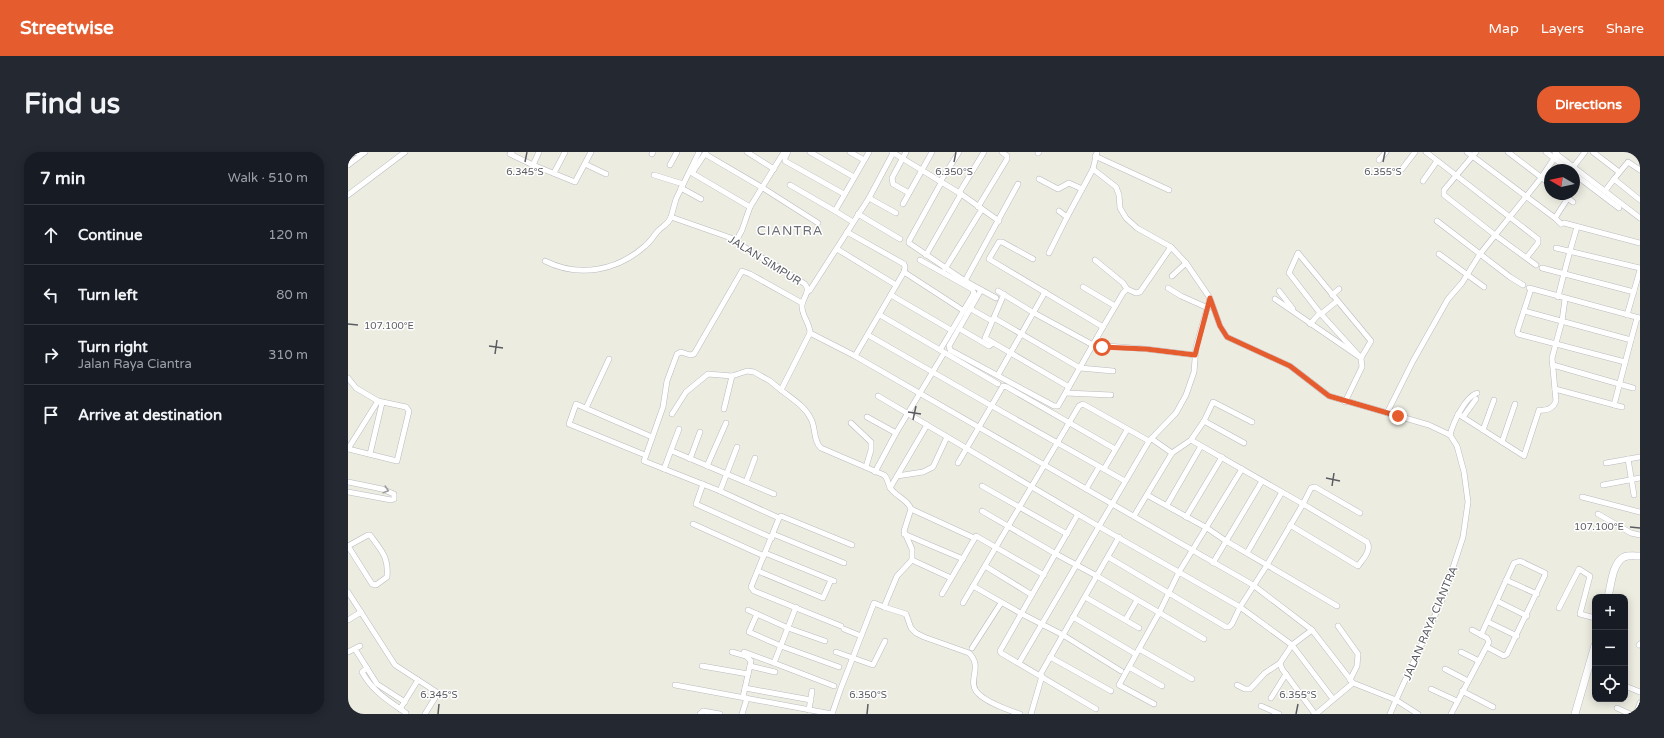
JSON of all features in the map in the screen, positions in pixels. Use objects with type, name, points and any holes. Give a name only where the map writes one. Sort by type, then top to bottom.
[{"type":"street","points":[[350,152],[364,153]]},
{"type":"street","points":[[348,195],[405,152]]},
{"type":"street","points":[[533,165],[539,152]]},
{"type":"street","points":[[554,173],[565,152]]},
{"type":"street","points":[[509,153],[533,165],[575,182],[591,152]]},
{"type":"street","points":[[670,165],[677,152]]},
{"type":"street","points":[[747,152],[774,169]]},
{"type":"street","points":[[736,241],[744,225],[750,207],[784,152]]},
{"type":"street","points":[[788,152],[784,158],[785,161],[844,194]]},
{"type":"street","points":[[810,152],[854,177]]},
{"type":"street","points":[[850,152],[864,160]]},
{"type":"street","points":[[835,211],[869,152]]},
{"type":"street","points":[[906,152],[892,178],[892,182],[909,193]]},
{"type":"street","points":[[903,204],[932,152]]},
{"type":"street","points":[[876,472],[896,433],[932,372],[974,294],[973,290],[926,255],[911,246],[909,241],[940,182],[959,152]]},
{"type":"street","points":[[926,255],[984,152]]},
{"type":"street","points":[[945,270],[1007,159],[1007,156],[1002,152]]},
{"type":"street","points":[[1380,160],[1386,152]]},
{"type":"street","points":[[1402,169],[1415,152]]},
{"type":"street","points":[[1426,152],[1538,239],[1538,243],[1527,257]]},
{"type":"street","points":[[1467,152],[1474,154],[1562,223],[1640,243]]},
{"type":"street","points":[[1508,152],[1544,180]]},
{"type":"street","points":[[1546,152],[1555,155],[1566,164]]},
{"type":"street","points":[[1574,164],[1585,152]]},
{"type":"street","points":[[1593,152],[1619,172]]},
{"type":"street","points":[[348,165],[364,153]]},
{"type":"street","points":[[545,261],[558,267],[574,271],[592,270],[608,266],[632,256],[645,247],[658,231],[668,224],[682,186],[703,153]]},
{"type":"street","points":[[703,153],[763,188],[818,223]]},
{"type":"street","points":[[703,153],[692,173],[750,207]]},
{"type":"street","points":[[807,292],[810,290],[869,198],[892,153],[960,194],[998,221]]},
{"type":"street","points":[[1049,253],[1093,169],[1096,154],[1170,190]]},
{"type":"street","points":[[1474,154],[1444,190],[1444,196],[1536,265]]},
{"type":"street","points":[[1387,413],[1413,361],[1448,299],[1459,287],[1480,254],[1541,178],[1555,155]]},
{"type":"street","points":[[1423,181],[1437,161]]},
{"type":"street","points":[[1605,191],[1628,162],[1640,170]]},
{"type":"street","points":[[585,164],[606,174]]},
{"type":"street","points":[[1093,169],[1116,187],[1119,195],[1120,208],[1126,218],[1137,228],[1171,247],[1186,263],[1210,298],[1220,326],[1227,337],[1290,366],[1324,393],[1336,399],[1424,423],[1450,435],[1470,398],[1477,393]]},
{"type":"street","points":[[1580,174],[1640,218]]},
{"type":"street","points":[[654,175],[682,186],[701,199]]},
{"type":"street","points":[[1039,179],[1058,189],[1069,183],[1082,189]]},
{"type":"street","points":[[1580,179],[1619,208]]},
{"type":"street","points":[[1614,179],[1640,200]]},
{"type":"street","points":[[965,280],[1018,184]]},
{"type":"street","points":[[790,185],[853,222]]},
{"type":"street","points":[[869,198],[896,214]]},
{"type":"street","points":[[1555,218],[1567,200]]},
{"type":"street","points":[[1059,211],[1068,217]]},
{"type":"street","points":[[858,214],[900,239]]},
{"type":"street","name":"JALAN SIMPUR","points":[[671,217],[727,236],[753,253],[796,277],[806,286],[807,292],[802,302],[803,312],[809,325],[810,333]]},
{"type":"street","points":[[1437,221],[1510,277],[1528,287],[1565,299],[1638,318],[1614,405]]},
{"type":"street","points":[[1558,297],[1569,251],[1577,226]]},
{"type":"street","points":[[847,232],[904,264],[905,267],[904,272],[880,315],[855,356]]},
{"type":"street","points":[[1033,259],[1002,242],[998,243],[989,259],[1103,327]]},
{"type":"street","points":[[1095,260],[1123,283],[1127,289],[1136,293],[1140,292],[1171,247]]},
{"type":"street","points":[[1556,248],[1640,269],[1627,315]]},
{"type":"street","points":[[837,249],[896,285]]},
{"type":"street","points":[[1345,402],[1362,367],[1361,358],[1321,314],[1289,273],[1298,253],[1371,341],[1361,358]]},
{"type":"street","points":[[1439,254],[1484,287]]},
{"type":"street","points":[[920,260],[945,270],[996,298]]},
{"type":"street","points":[[1172,276],[1186,263]]},
{"type":"street","points":[[1542,268],[1634,292]]},
{"type":"street","points":[[802,302],[742,271],[694,354],[690,356],[681,352],[677,354],[668,381],[663,407],[644,461],[720,491],[779,518],[780,516],[852,545]]},
{"type":"street","points":[[904,272],[964,311]]},
{"type":"street","points":[[1083,287],[1115,306]]},
{"type":"street","points":[[1528,287],[1524,311],[1517,332],[1518,334],[1625,362]]},
{"type":"street","points":[[1168,288],[1181,296],[1208,308]]},
{"type":"street","points":[[981,290],[971,309],[955,330],[949,347],[950,351],[1055,406],[1059,405],[1122,294],[1127,289]]},
{"type":"street","points":[[1332,295],[1339,289]]},
{"type":"street","points":[[998,291],[1034,313],[1093,345],[1195,355]]},
{"type":"street","points":[[1279,291],[1296,314]]},
{"type":"street","points":[[998,376],[1045,292]]},
{"type":"street","points":[[1004,294],[985,337],[1067,390],[1111,395]]},
{"type":"street","points":[[891,295],[955,330],[990,346],[993,343]]},
{"type":"street","points":[[1019,663],[1098,526],[1150,440],[1176,413],[1183,402],[1194,372],[1196,347],[1210,298]]},
{"type":"street","points":[[1274,299],[1361,358]]},
{"type":"street","points":[[1461,416],[1524,456],[1539,410],[1550,409],[1554,406],[1556,401],[1552,358],[1562,321],[1565,299]]},
{"type":"street","points":[[1310,324],[1337,301]]},
{"type":"street","points":[[971,309],[1022,333],[1080,368],[1113,371]]},
{"type":"street","points":[[1524,311],[1631,340]]},
{"type":"street","points":[[880,315],[998,384]]},
{"type":"street","points":[[782,390],[810,333],[855,356],[1253,585],[1312,630],[1351,682],[1396,700],[1418,714]]},
{"type":"street","points":[[868,335],[1125,481]]},
{"type":"street","points":[[586,408],[609,360]]},
{"type":"street","points":[[1553,365],[1633,388]]},
{"type":"street","points":[[672,414],[686,392],[706,375],[732,376],[747,371],[754,372],[782,390],[809,415],[813,424],[816,442],[819,447],[886,477],[890,488],[909,504],[911,509],[904,534],[911,548],[912,560],[897,576],[884,607]]},
{"type":"street","points":[[724,409],[732,376]]},
{"type":"street","points":[[348,378],[356,388],[380,402],[406,407],[409,413],[397,461],[348,449],[380,402]]},
{"type":"street","points":[[958,463],[980,428],[991,405],[1002,387],[1005,386],[1114,449]]},
{"type":"street","points":[[1555,389],[1622,407]]},
{"type":"street","points":[[878,396],[1098,526],[1240,607],[1292,645],[1333,699]]},
{"type":"street","points":[[1461,416],[1476,400]]},
{"type":"street","points":[[1483,430],[1494,400]]},
{"type":"street","points":[[1134,516],[1172,453],[1191,440],[1204,421],[1212,403],[1215,401],[1252,422]]},
{"type":"street","points":[[370,454],[380,402]]},
{"type":"street","points":[[645,455],[568,424],[576,404],[652,437]]},
{"type":"street","points":[[964,602],[1019,505],[1079,406],[1083,404],[1127,430],[1150,440],[1172,453]]},
{"type":"street","points":[[1502,442],[1515,404]]},
{"type":"street","points":[[867,417],[896,433]]},
{"type":"street","points":[[1204,421],[1244,443]]},
{"type":"street","points":[[707,466],[726,423]]},
{"type":"street","points":[[851,423],[870,442],[871,450],[866,467]]},
{"type":"street","points":[[890,488],[927,425]]},
{"type":"street","points":[[664,469],[679,429]]},
{"type":"street","points":[[1086,489],[1127,430]]},
{"type":"street","points":[[690,459],[700,432]]},
{"type":"street","name":"JALAN RAYA CIANTRA","points":[[1390,714],[1443,598],[1457,560],[1466,527],[1468,502],[1467,488],[1459,450],[1450,435]]},
{"type":"street","points":[[897,476],[912,472],[923,472],[933,467],[947,437]]},
{"type":"street","points":[[1191,440],[1367,542],[1369,547],[1358,566],[1290,525]]},
{"type":"street","points":[[1167,505],[1201,446]]},
{"type":"street","points":[[720,491],[738,447]]},
{"type":"street","points":[[672,451],[774,494]]},
{"type":"street","points":[[1186,517],[1222,457]]},
{"type":"street","points":[[1606,463],[1640,457]]},
{"type":"street","points":[[746,482],[755,458]]},
{"type":"street","points":[[1628,459],[1634,495]]},
{"type":"street","points":[[1154,704],[1119,685],[1159,613],[1179,572],[1242,469]]},
{"type":"street","points":[[1603,485],[1640,478]]},
{"type":"street","points":[[1213,563],[1262,481]]},
{"type":"street","points":[[348,482],[382,489],[394,494],[394,499],[391,500],[348,492]]},
{"type":"street","points":[[703,484],[696,504],[772,536],[844,563]]},
{"type":"street","points":[[982,486],[1019,505],[1067,534]]},
{"type":"street","points":[[1108,557],[1170,592],[1227,627],[1232,624],[1240,607],[1267,565],[1311,488],[1315,487],[1360,513]]},
{"type":"street","points":[[1246,553],[1282,492]]},
{"type":"street","points":[[1147,494],[1337,606]]},
{"type":"street","points":[[1582,497],[1640,512]]},
{"type":"street","points":[[911,509],[974,538],[979,536],[1044,575]]},
{"type":"street","points":[[982,511],[1204,639]]},
{"type":"street","points":[[1078,514],[1000,651],[1096,709]]},
{"type":"street","points":[[1598,514],[1631,533],[1640,535]]},
{"type":"street","points":[[779,518],[751,587],[754,591],[861,636]]},
{"type":"street","points":[[693,524],[832,580],[823,598],[758,571]]},
{"type":"street","points":[[904,534],[963,559]]},
{"type":"street","points":[[370,535],[386,558],[388,564],[385,579],[378,584],[372,584],[348,546],[370,535]]},
{"type":"street","points":[[1031,714],[1041,676],[1050,657],[1119,537]]},
{"type":"street","points":[[942,594],[974,538]]},
{"type":"street","points":[[1609,594],[1614,572],[1620,561],[1625,557],[1640,556]]},
{"type":"street","points":[[912,560],[951,578]]},
{"type":"street","points":[[1482,635],[1514,563],[1520,561],[1545,574],[1527,616],[1505,656],[1487,647]]},
{"type":"street","points":[[985,566],[1032,595]]},
{"type":"street","points":[[1559,608],[1579,569],[1590,576],[1580,614],[1592,617]]},
{"type":"street","points":[[1506,580],[1537,594]]},
{"type":"street","points":[[973,586],[1001,603],[1063,635],[1121,671]]},
{"type":"street","points":[[348,592],[395,665],[438,694],[425,714]]},
{"type":"street","points":[[1085,596],[1139,628]]},
{"type":"street","points":[[1126,619],[1137,600]]},
{"type":"street","points":[[1497,601],[1527,616]]},
{"type":"street","points":[[675,685],[832,714],[874,603],[907,615],[913,630],[924,638],[969,653],[976,663],[974,684],[976,691],[990,702],[1020,714]]},
{"type":"street","points":[[972,648],[1001,603]]},
{"type":"street","points":[[774,663],[796,608]]},
{"type":"street","points":[[748,610],[788,628],[824,641]]},
{"type":"street","points":[[348,620],[361,612]]},
{"type":"street","points":[[757,614],[749,632],[781,646],[839,667]]},
{"type":"street","points":[[1073,618],[1134,653]]},
{"type":"street","points":[[1488,622],[1517,636]]},
{"type":"street","points":[[1280,663],[1281,668],[1315,714],[1351,682],[1357,666],[1358,654],[1338,626]]},
{"type":"street","points":[[1237,685],[1246,689],[1250,688],[1265,673],[1280,663],[1292,645],[1312,630]]},
{"type":"street","points":[[1453,713],[1462,691],[1487,647],[1488,640],[1472,630]]},
{"type":"street","points":[[836,652],[873,666],[885,641]]},
{"type":"street","points":[[348,652],[360,646]]},
{"type":"street","points":[[355,649],[377,684],[405,702]]},
{"type":"street","points":[[1139,649],[1192,679]]},
{"type":"street","points":[[732,652],[749,657],[751,661],[745,688],[742,714]]},
{"type":"street","points":[[744,652],[834,686]]},
{"type":"street","points":[[1461,652],[1479,661]]},
{"type":"street","points":[[1576,714],[1592,656]]},
{"type":"street","points":[[1050,657],[1111,691]]},
{"type":"street","points":[[702,666],[748,674]]},
{"type":"street","points":[[750,666],[775,672]]},
{"type":"street","points":[[368,668],[362,672],[372,687],[383,698],[406,713]]},
{"type":"street","points":[[1129,668],[1162,686]]},
{"type":"street","points":[[1444,669],[1468,681]]},
{"type":"street","points":[[1271,698],[1286,674]]},
{"type":"street","points":[[400,709],[418,680]]},
{"type":"street","points":[[1628,687],[1640,692]]},
{"type":"street","points":[[745,688],[810,700]]},
{"type":"street","points":[[1431,689],[1457,701]]},
{"type":"street","points":[[809,710],[812,691]]},
{"type":"street","points":[[1462,691],[1493,707]]},
{"type":"street","points":[[1636,714],[1640,703]]},
{"type":"street","points":[[1261,706],[1279,714]]},
{"type":"street","points":[[1617,708],[1630,714]]},
{"type":"street","points":[[700,714],[702,711],[720,714]]},
{"type":"district","name":"CIANTRA","points":[[790,230]]},
{"type":"route","points":[[1102,347],[1146,349],[1195,355],[1210,298],[1220,326],[1227,337],[1290,366],[1329,396],[1398,416]]}]
